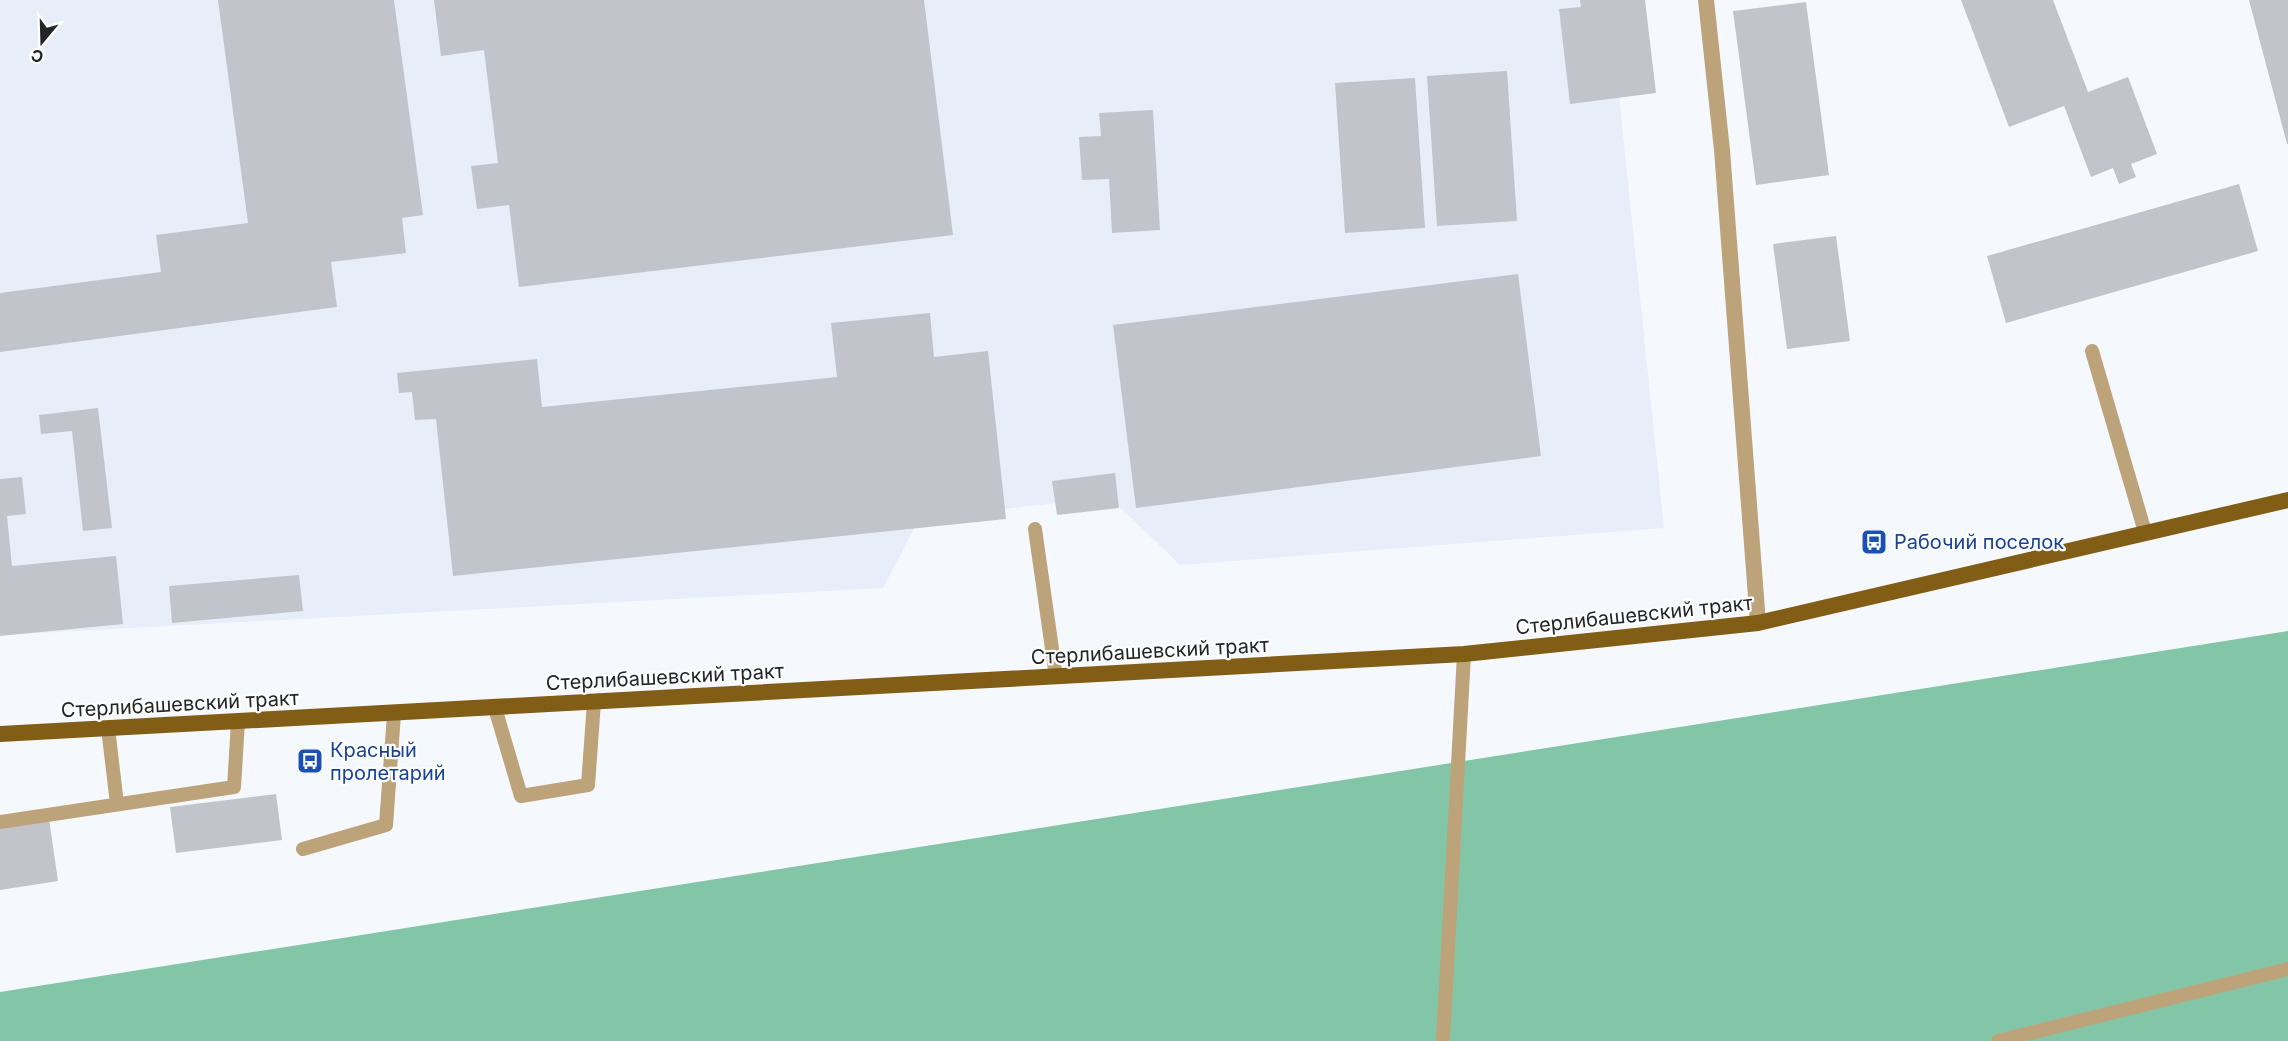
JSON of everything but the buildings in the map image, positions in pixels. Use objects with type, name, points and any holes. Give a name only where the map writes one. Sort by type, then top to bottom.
[{"type":"main road","name":"Стерлибашевский тракт","points":[[0,734],[1464,654],[1758,623],[2288,500]]},
{"type":"street","points":[[1706,0],[1722,150],[1758,623]]},
{"type":"lane","points":[[2092,351],[2145,532]]},
{"type":"lane","points":[[1035,529],[1056,677]]},
{"type":"lane","points":[[1443,1041],[1464,654]]},
{"type":"lane","points":[[495,708],[521,796],[588,785],[594,702]]},
{"type":"lane","points":[[303,849],[386,825],[394,714]]},
{"type":"lane","points":[[0,822],[234,787],[238,722]]},
{"type":"lane","points":[[108,728],[117,804]]},
{"type":"lane","points":[[1998,1041],[2288,969]]},
{"type":"shaded area","points":[[0,0],[1609,0],[1664,528],[1180,565],[1109,497],[919,519],[883,588],[0,635]]},
{"type":"green space","points":[[2288,631],[2288,1041],[0,1041],[0,992]]},
{"type":"place","name":"Рабочий поселок","points":[[1874,542]]},
{"type":"place","name":"Красный пролетарий","points":[[310,761]]}]
